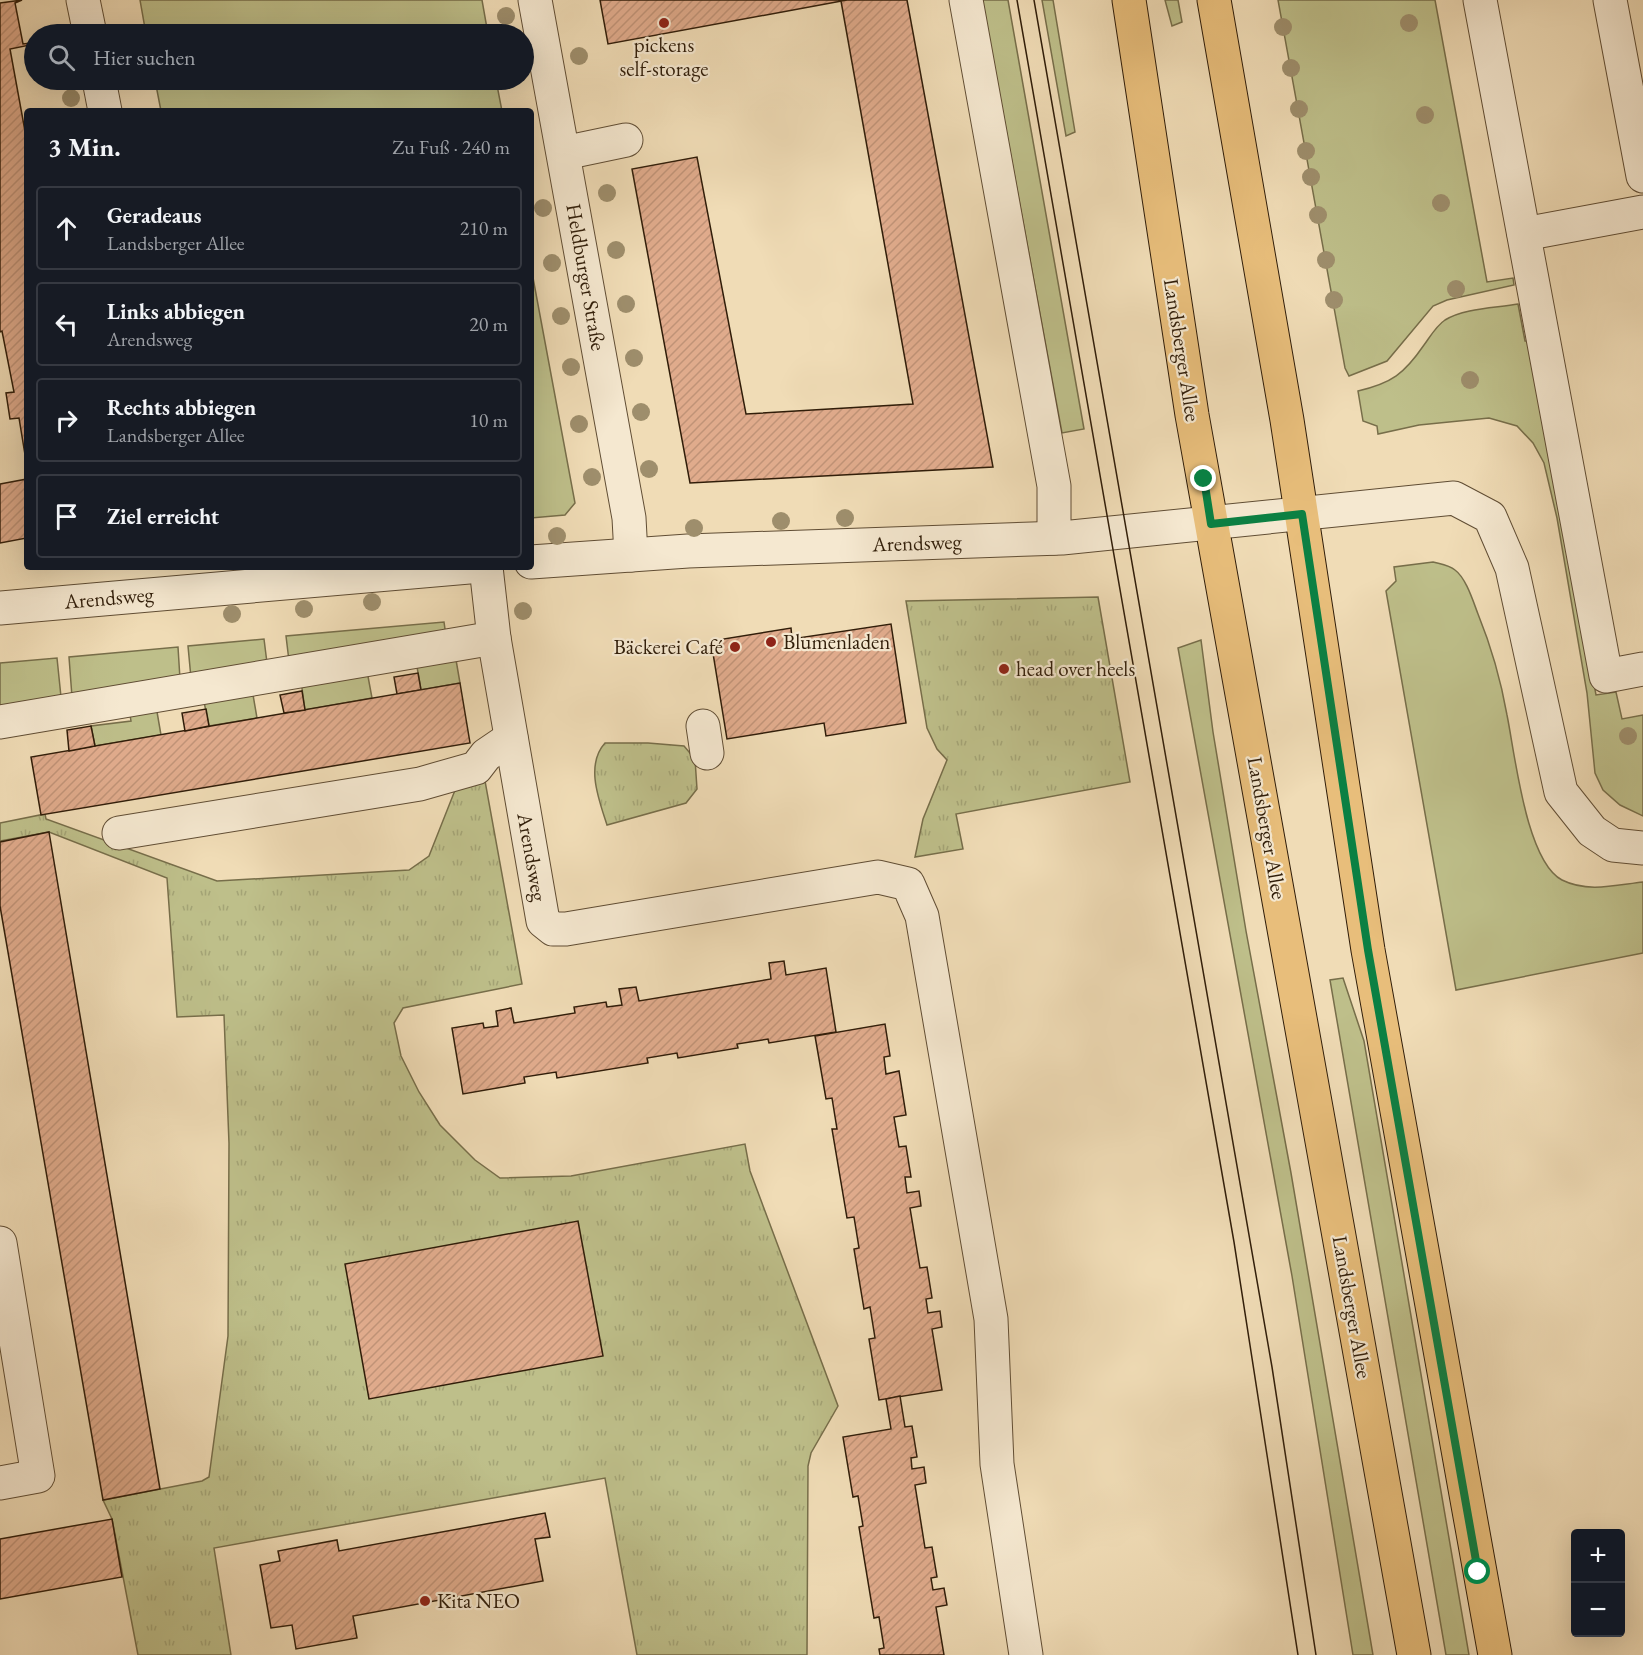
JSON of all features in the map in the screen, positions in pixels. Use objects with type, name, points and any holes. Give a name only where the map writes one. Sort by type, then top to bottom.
[{"type":"main road","name":"Landsberger Allee","points":[[1129,0],[1211,524],[1414,1655]]},
{"type":"main road","points":[[1214,0],[1302,514],[1368,950],[1495,1655]]},
{"type":"street","points":[[83,0],[88,24]]},
{"type":"street","name":"Heldburger Straße","points":[[535,0],[629,518],[631,555]]},
{"type":"street","points":[[966,0],[1053,486],[1054,538]]},
{"type":"street","points":[[1480,0],[1606,676],[1643,669]]},
{"type":"street","points":[[1610,0],[1643,176]]},
{"type":"street","points":[[101,90],[104,108]]},
{"type":"street","points":[[564,153],[626,140]]},
{"type":"street","points":[[1524,234],[1643,212]]},
{"type":"street","name":"Arendsweg","points":[[534,562],[631,555],[1054,538],[1454,498],[1490,517],[1512,568],[1561,792],[1592,831],[1613,845],[1643,848]]},
{"type":"street","name":"Arendsweg","points":[[0,608],[195,579],[400,570]]},
{"type":"street","name":"Arendsweg","points":[[486,570],[494,638],[543,921],[553,929],[566,929],[873,878],[892,879],[908,884],[922,916],[992,1319],[997,1464],[1026,1655]]},
{"type":"street","points":[[0,722],[494,638]]},
{"type":"street","points":[[119,833],[420,784],[476,768],[486,755],[511,738]]},
{"type":"street","points":[[0,1243],[38,1476],[0,1483]]},
{"type":"green space","points":[[140,0],[482,0],[486,24],[144,24]]},
{"type":"green space","points":[[982,0],[1008,0],[1084,429],[1062,433]]},
{"type":"green space","points":[[1042,0],[1053,0],[1075,132],[1066,136]]},
{"type":"green space","points":[[1165,0],[1178,0],[1182,22],[1172,26]]},
{"type":"green space","points":[[1278,0],[1435,0],[1487,282],[1513,278],[1514,285],[1447,300],[1433,306],[1387,361],[1349,376],[1345,368]]},
{"type":"green space","points":[[157,90],[498,90],[501,108],[160,108]]},
{"type":"green space","points":[[534,283],[575,503],[565,515],[534,518]]},
{"type":"green space","points":[[1518,304],[1525,341],[1531,341],[1596,695],[1616,692],[1622,719],[1643,715],[1643,816],[1620,805],[1603,790],[1595,773],[1587,693],[1557,518],[1544,463],[1533,443],[1517,426],[1489,418],[1419,425],[1378,434],[1377,426],[1363,421],[1358,391],[1380,385],[1396,376],[1417,355],[1436,328],[1445,320],[1461,313]]},
{"type":"green space","points":[[1433,562],[1450,567],[1463,578],[1483,626],[1502,689],[1518,779],[1539,852],[1550,869],[1562,880],[1572,884],[1602,887],[1643,882],[1643,953],[1456,990],[1386,591],[1396,581],[1394,567]]},
{"type":"green space","points":[[1098,597],[1130,782],[956,814],[963,849],[915,857],[923,819],[947,760],[937,749],[927,728],[906,601]]},
{"type":"green space","points":[[444,622],[446,636],[289,661],[286,636]]},
{"type":"green space","points":[[264,639],[267,663],[191,678],[188,646]]},
{"type":"green space","points":[[1201,640],[1213,732],[1246,931],[1291,1173],[1373,1655],[1353,1655],[1292,1276],[1178,648]]},
{"type":"green space","points":[[178,647],[180,679],[72,697],[69,657]]},
{"type":"green space","points":[[455,654],[460,683],[421,690],[416,661]]},
{"type":"green space","points":[[57,658],[61,697],[0,709],[0,663]]},
{"type":"green space","points":[[367,671],[372,698],[305,710],[301,681]]},
{"type":"green space","points":[[252,689],[257,718],[209,726],[203,697]]},
{"type":"green space","points":[[156,706],[161,735],[95,746],[91,726],[131,721],[129,709]]},
{"type":"green space","points":[[605,743],[684,746],[695,759],[697,789],[686,803],[607,825],[598,794],[595,772],[599,752]]},
{"type":"green space","points":[[479,748],[522,984],[403,1008],[394,1023],[401,1056],[419,1092],[440,1125],[475,1160],[500,1178],[571,1176],[745,1144],[750,1171],[838,1406],[811,1453],[808,1466],[807,1655],[637,1655],[605,1478],[214,1548],[231,1655],[138,1655],[112,1519],[103,1500],[202,1481],[209,1477],[228,1336],[229,1143],[224,1015],[177,1017],[167,878],[49,832],[0,841],[0,823],[45,814],[46,819],[217,881],[409,870],[429,856],[463,770]]},
{"type":"green space","points":[[1343,978],[1364,1041],[1469,1655],[1446,1655],[1330,980]]},
{"type":"building","points":[[22,0],[15,3],[24,46],[10,49],[24,126],[24,449],[19,418],[10,419],[6,393],[14,392],[2,331],[0,332],[0,3]]},
{"type":"building","name":"pickens self-storage","points":[[600,0],[847,0],[608,44]]},
{"type":"building","points":[[907,0],[993,467],[690,483],[632,169],[697,157],[746,414],[913,404],[841,1]]},
{"type":"building","points":[[24,480],[24,539],[0,543],[0,484]]},
{"type":"building","points":[[891,624],[906,723],[826,736],[824,723],[727,739],[711,641],[791,628],[792,639]]},
{"type":"building","points":[[418,673],[421,690],[397,694],[394,677]]},
{"type":"building","points":[[460,683],[470,743],[41,815],[31,757]]},
{"type":"building","points":[[302,691],[305,710],[284,713],[280,695]]},
{"type":"building","points":[[206,709],[209,726],[185,731],[182,713]]},
{"type":"building","points":[[91,726],[95,746],[69,751],[67,730]]},
{"type":"building","points":[[49,832],[160,1489],[103,1500],[0,906],[0,842]]},
{"type":"building","points":[[784,961],[786,975],[826,968],[836,1032],[769,1043],[768,1039],[737,1044],[738,1048],[678,1058],[677,1053],[647,1058],[648,1063],[557,1078],[556,1072],[524,1077],[525,1083],[463,1094],[452,1028],[483,1023],[484,1028],[498,1026],[496,1011],[511,1008],[514,1023],[575,1013],[574,1007],[606,1002],[607,1007],[622,1005],[619,989],[636,987],[639,1001],[771,979],[769,963]]},
{"type":"building","points":[[885,1024],[890,1056],[884,1057],[886,1074],[899,1071],[906,1115],[894,1117],[899,1147],[906,1146],[911,1177],[905,1177],[907,1193],[919,1191],[921,1206],[910,1208],[920,1268],[927,1267],[932,1298],[926,1299],[928,1313],[940,1311],[942,1327],[932,1329],[942,1390],[879,1400],[869,1339],[875,1338],[870,1307],[864,1309],[854,1249],[859,1248],[854,1217],[847,1218],[832,1129],[837,1129],[832,1098],[826,1099],[815,1036]]},
{"type":"building","points":[[578,1221],[603,1356],[369,1399],[345,1264]]},
{"type":"building","points":[[900,1396],[905,1427],[912,1426],[917,1457],[911,1458],[912,1469],[924,1467],[926,1483],[915,1485],[925,1548],[932,1547],[937,1577],[931,1578],[933,1590],[944,1588],[947,1605],[936,1607],[944,1655],[880,1655],[879,1649],[884,1648],[879,1617],[874,1618],[859,1527],[863,1526],[858,1496],[853,1497],[843,1437],[891,1429],[886,1399]]},
{"type":"building","points":[[545,1513],[550,1537],[535,1539],[543,1581],[353,1616],[357,1638],[296,1649],[292,1625],[271,1628],[260,1565],[280,1561],[278,1551],[337,1540],[339,1551]]},
{"type":"building","points":[[112,1519],[122,1577],[0,1599],[0,1539]]},
{"type":"tram line","points":[[1017,0],[1234,1242],[1298,1655]]},
{"type":"tram line","points":[[1034,0],[1272,1367],[1316,1655]]},
{"type":"place","name":"pickens self-storage","points":[[664,23]]},
{"type":"place","name":"Blumenladen","points":[[771,642]]},
{"type":"place","name":"Bäckerei Café","points":[[735,647]]},
{"type":"place","name":"head over heels","points":[[1004,669]]},
{"type":"place","name":"Kita NEO","points":[[425,1601]]},
{"type":"route","points":[[1204,479],[1211,524],[1302,514],[1368,950],[1478,1572]]}]
